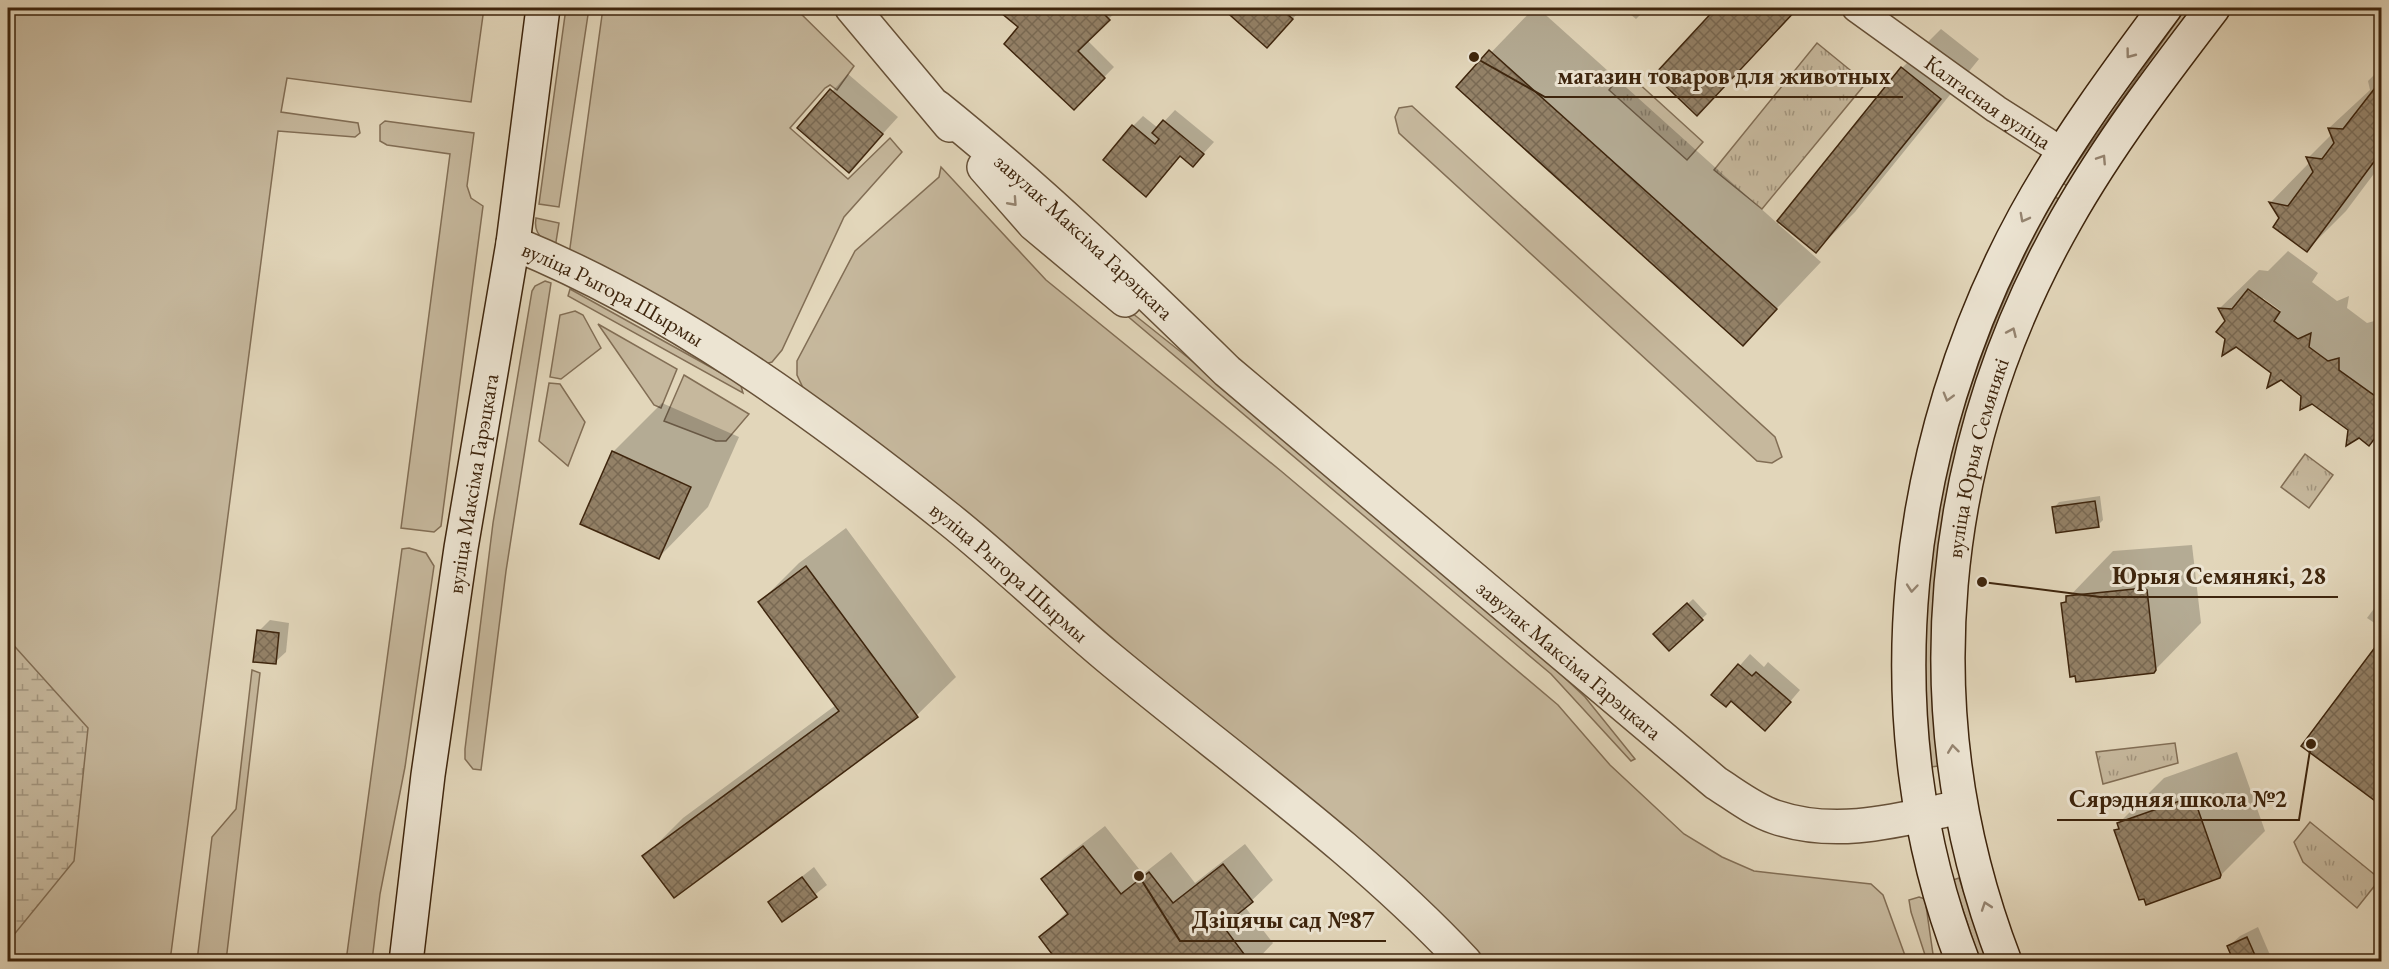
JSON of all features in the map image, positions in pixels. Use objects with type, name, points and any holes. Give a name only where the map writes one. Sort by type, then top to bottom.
[{"type":"main road","name":"вуліца Максіма Гарэцкага","points":[[406,962],[428,775],[461,548],[513,243],[543,8]]},
{"type":"main road","name":"завулак Максіма Гарэцкага","points":[[852,8],[937,108],[993,179],[1041,231],[1131,305],[1227,371],[1716,783],[1755,808],[1776,817],[1840,828],[1960,807]]},
{"type":"main road","name":"вуліца Юрыя Семянякі","points":[[1963,962],[1938,886],[1923,815],[1911,720],[1909,621],[1920,518],[1933,455],[1951,389],[1972,327],[2024,218],[2063,152],[2165,8]]},
{"type":"main road","name":"вуліца Юрыя Семянякі","points":[[2005,962],[1973,865],[1960,807],[1948,708],[1947,617],[1962,505],[1986,403],[2024,304],[2069,215],[2111,147],[2213,8]]},
{"type":"main road","name":"вуліца Рыгора Шырмы","points":[[513,243],[562,263],[648,307],[773,387],[949,519],[1108,657],[1363,863],[1431,925],[1465,962]]},
{"type":"street","name":"Калгасная вуліца","points":[[1856,8],[1996,110],[2063,152]]},
{"type":"green space","points":[[8,8],[484,8],[471,102],[287,78],[281,112],[358,123],[360,133],[355,137],[278,131],[170,961],[8,961]]},
{"type":"green space","points":[[566,8],[589,8],[559,207],[539,204]]},
{"type":"green space","points":[[603,8],[795,8],[854,66],[837,90],[830,85],[825,88],[790,128],[848,179],[890,138],[902,152],[844,217],[782,350],[772,362],[765,364],[569,255]]},
{"type":"green space","points":[[2186,8],[2191,8],[2067,186],[2063,183]]},
{"type":"green space","points":[[1817,43],[1866,83],[1762,209],[1714,170]]},
{"type":"green space","points":[[1625,71],[1703,142],[1687,160],[1609,90]]},
{"type":"green space","points":[[1412,106],[1775,437],[1782,457],[1772,463],[1757,461],[1399,133],[1395,117],[1399,108]]},
{"type":"green space","points":[[385,121],[474,133],[467,186],[471,198],[483,206],[441,526],[434,532],[401,528],[450,154],[387,145],[380,141],[380,125]]},
{"type":"green space","points":[[941,167],[1046,280],[1281,471],[1558,705],[1610,765],[1684,834],[1722,857],[1754,871],[1871,884],[1883,895],[1907,961],[1480,961],[805,392],[797,375],[797,361],[855,251],[939,177]]},
{"type":"green space","points":[[2055,197],[2059,199],[2024,266],[1994,334],[1970,403],[1951,473],[1939,544],[1932,617],[1932,691],[1938,766],[1931,767],[1924,680],[1925,616],[1931,553],[1942,491],[1957,430],[1977,370],[2026,253]]},
{"type":"green space","points":[[536,218],[559,223],[555,248],[540,236],[536,228]]},
{"type":"green space","points":[[545,281],[551,283],[506,571],[481,770],[473,769],[465,759],[465,749],[493,523],[532,291],[535,286]]},
{"type":"green space","points":[[570,289],[732,379],[741,386],[743,393],[568,296]]},
{"type":"green space","points":[[1117,301],[1201,368],[1552,666],[1585,697],[1635,759],[1631,761],[1551,674],[1112,303]]},
{"type":"green space","points":[[575,311],[583,315],[601,348],[561,379],[550,377],[560,315]]},
{"type":"green space","points":[[598,324],[677,369],[661,408],[654,405]]},
{"type":"green space","points":[[684,375],[749,414],[726,441],[716,441],[664,421]]},
{"type":"green space","points":[[549,383],[560,384],[585,422],[568,466],[539,441]]},
{"type":"green space","points":[[2305,454],[2333,475],[2309,508],[2281,487]]},
{"type":"green space","points":[[409,548],[426,553],[434,566],[405,767],[380,894],[372,961],[346,961],[402,549]]},
{"type":"green space","points":[[8,639],[88,728],[74,861],[8,942]]},
{"type":"green space","points":[[252,670],[260,673],[226,961],[197,961],[212,837],[236,809]]},
{"type":"green space","points":[[2175,743],[2178,763],[2103,784],[2096,752]]},
{"type":"green space","points":[[2310,822],[2380,879],[2357,908],[2303,862],[2294,842]]},
{"type":"green space","points":[[1959,878],[1987,961],[1980,961],[1953,880]]},
{"type":"green space","points":[[1919,897],[1925,899],[1934,961],[1927,961],[1911,912],[1909,900]]},
{"type":"building","points":[[995,8],[1098,8],[1110,20],[1078,51],[1105,78],[1074,110],[1004,44],[1018,27]]},
{"type":"building","points":[[1222,8],[1280,8],[1293,19],[1267,48]]},
{"type":"building","points":[[1716,8],[1798,8],[1697,116],[1654,75]]},
{"type":"building","points":[[1489,50],[1777,309],[1743,346],[1456,87]]},
{"type":"building","points":[[1901,67],[1941,99],[1816,253],[1777,221]]},
{"type":"building","points":[[2382,79],[2382,151],[2307,252],[2273,227],[2279,218],[2269,202],[2288,206],[2313,172],[2306,157],[2322,159],[2334,143],[2328,128],[2343,129]]},
{"type":"building","points":[[830,89],[883,134],[849,173],[797,128]]},
{"type":"building","points":[[1163,120],[1204,154],[1193,167],[1180,156],[1146,197],[1103,160],[1132,125],[1155,144],[1159,139],[1152,133]]},
{"type":"building","points":[[2248,289],[2280,312],[2274,321],[2298,339],[2311,333],[2309,347],[2328,361],[2339,358],[2339,370],[2382,401],[2382,429],[2369,446],[2359,438],[2346,446],[2348,430],[2312,404],[2300,410],[2301,396],[2281,380],[2267,388],[2271,373],[2236,347],[2222,356],[2225,339],[2216,332],[2225,321],[2218,308],[2232,309]]},
{"type":"building","points":[[612,451],[691,487],[659,559],[580,524]]},
{"type":"building","points":[[2095,501],[2099,527],[2056,533],[2052,507]]},
{"type":"building","points":[[806,566],[918,717],[674,898],[642,856],[839,711],[758,602]]},
{"type":"building","points":[[2144,588],[2147,590],[2156,670],[2154,673],[2076,682],[2075,676],[2070,677],[2061,603],[2066,602],[2066,596]]},
{"type":"building","points":[[1687,603],[1703,620],[1669,651],[1653,634]]},
{"type":"building","points":[[257,630],[279,633],[276,664],[253,662]]},
{"type":"building","points":[[2382,638],[2382,806],[2301,746]]},
{"type":"building","points":[[1738,664],[1752,676],[1756,672],[1791,702],[1765,731],[1731,701],[1726,707],[1711,695]]},
{"type":"building","points":[[2191,797],[2194,798],[2221,875],[2220,878],[2146,905],[2144,899],[2139,900],[2114,830],[2119,829],[2117,823]]},
{"type":"building","points":[[1083,846],[1121,894],[1149,872],[1173,903],[1223,864],[1253,902],[1223,926],[1250,962],[1058,962],[1039,937],[1068,914],[1041,879]]},
{"type":"building","points":[[802,877],[817,897],[782,922],[768,902]]},
{"type":"building","points":[[2247,937],[2258,962],[2234,962],[2227,946]]},
{"type":"place","name":"магазин товаров для животных","points":[[1474,57]]},
{"type":"place","name":"Юрыя Семянякі, 28","points":[[1982,582]]},
{"type":"place","name":"Сярэдняя школа №2","points":[[2311,744]]},
{"type":"place","name":"Дзіцячы сад №87","points":[[1139,876]]}]
